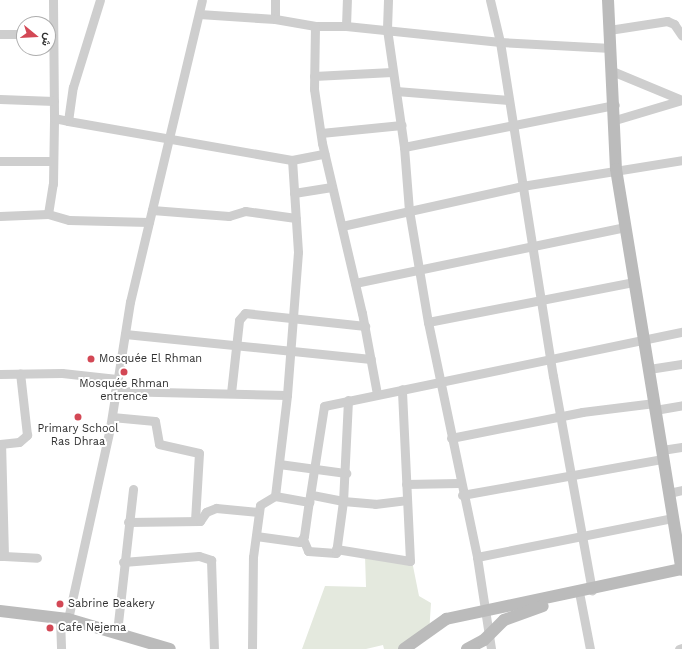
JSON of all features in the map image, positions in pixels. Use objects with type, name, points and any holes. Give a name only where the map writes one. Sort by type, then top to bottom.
[{"type":"street","points":[[52,16],[53,0]]},
{"type":"street","points":[[68,121],[73,87],[100,0]]},
{"type":"street","points":[[61,649],[64,618],[112,417],[125,334],[149,222],[202,0]]},
{"type":"street","points":[[275,0],[275,19]]},
{"type":"street","points":[[346,26],[347,0]]},
{"type":"street","points":[[388,0],[387,29],[392,72],[402,126],[409,210],[418,268],[462,495],[477,557],[483,609],[491,649]]},
{"type":"street","points":[[490,0],[500,42],[540,302],[581,534],[584,592],[590,649]]},
{"type":"street","points":[[404,649],[422,644],[440,621],[483,609],[584,592],[682,570],[616,169],[615,120],[608,0]]},
{"type":"street","points":[[199,14],[275,19],[315,26],[346,26],[387,29],[500,42],[611,48]]},
{"type":"street","points":[[609,30],[667,21],[674,24],[682,36]]},
{"type":"street","points":[[315,26],[314,76],[324,154],[355,283],[377,394]]},
{"type":"street","points":[[0,34],[16,34]]},
{"type":"street","points":[[48,214],[53,161],[54,101],[52,56]]},
{"type":"street","points":[[612,71],[682,100]]},
{"type":"street","points":[[314,76],[392,72]]},
{"type":"street","points":[[396,91],[509,100]]},
{"type":"street","points":[[0,99],[54,101]]},
{"type":"street","points":[[615,120],[682,100]]},
{"type":"street","points":[[404,148],[614,105]]},
{"type":"street","points":[[54,118],[168,140],[292,160],[324,154]]},
{"type":"street","points":[[321,133],[402,126]]},
{"type":"street","points":[[275,496],[287,395],[294,318],[296,218],[292,160]]},
{"type":"street","points":[[342,226],[522,186],[616,169],[682,160]]},
{"type":"street","points":[[0,161],[53,161]]},
{"type":"street","points":[[294,193],[332,186]]},
{"type":"street","points":[[152,210],[229,216],[245,211],[296,218]]},
{"type":"street","points":[[0,216],[48,214],[69,220],[149,222]]},
{"type":"street","points":[[355,283],[531,244],[625,227]]},
{"type":"street","points":[[428,322],[540,302],[634,282]]},
{"type":"street","points":[[232,393],[239,320],[245,313],[364,326]]},
{"type":"street","points":[[348,400],[346,473],[336,549],[333,555],[308,551],[303,539],[315,468],[321,410],[328,404],[682,332]]},
{"type":"street","points":[[125,334],[371,360]]},
{"type":"street","points":[[648,369],[682,364]]},
{"type":"street","points":[[0,374],[20,373],[117,379]]},
{"type":"street","points":[[20,373],[27,435],[19,442],[1,444],[2,556],[37,558]]},
{"type":"street","points":[[336,549],[410,561],[402,389]]},
{"type":"street","points":[[115,391],[287,395]]},
{"type":"street","points":[[451,438],[560,416],[655,406],[682,405]]},
{"type":"street","points":[[112,417],[155,421],[160,444],[199,453],[195,521]]},
{"type":"street","points":[[462,495],[571,476],[663,454],[682,447]]},
{"type":"street","points":[[279,464],[346,473]]},
{"type":"street","points":[[406,484],[460,483]]},
{"type":"street","points":[[117,632],[123,562],[133,489]]},
{"type":"street","points":[[669,493],[682,490]]},
{"type":"street","points":[[252,649],[256,536],[259,512],[265,500],[275,496],[375,504],[407,500]]},
{"type":"street","points":[[128,522],[195,521],[216,508],[259,512]]},
{"type":"street","points":[[477,557],[581,534],[673,518]]},
{"type":"street","points":[[256,536],[296,543],[303,539]]},
{"type":"street","points":[[123,562],[199,556],[211,560],[214,649]]},
{"type":"street","points":[[467,649],[488,637],[511,617],[584,592]]},
{"type":"street","points":[[0,611],[64,618],[117,632],[148,646],[170,649]]},
{"type":"shaded area","points":[[365,556],[413,566],[419,596],[431,603],[429,634],[399,649],[384,649],[383,645],[366,649],[302,649],[325,586],[366,587]]},
{"type":"place","name":"Mosquée El Rhman","points":[[91,359]]},
{"type":"place","name":"Mosquée Rhman entrence","points":[[124,372]]},
{"type":"place","name":"Primary School Ras Dhraa","points":[[78,417]]},
{"type":"place","name":"Sabrine Beakery","points":[[60,604]]},
{"type":"place","name":"Cafe Nejema","points":[[50,628]]}]
